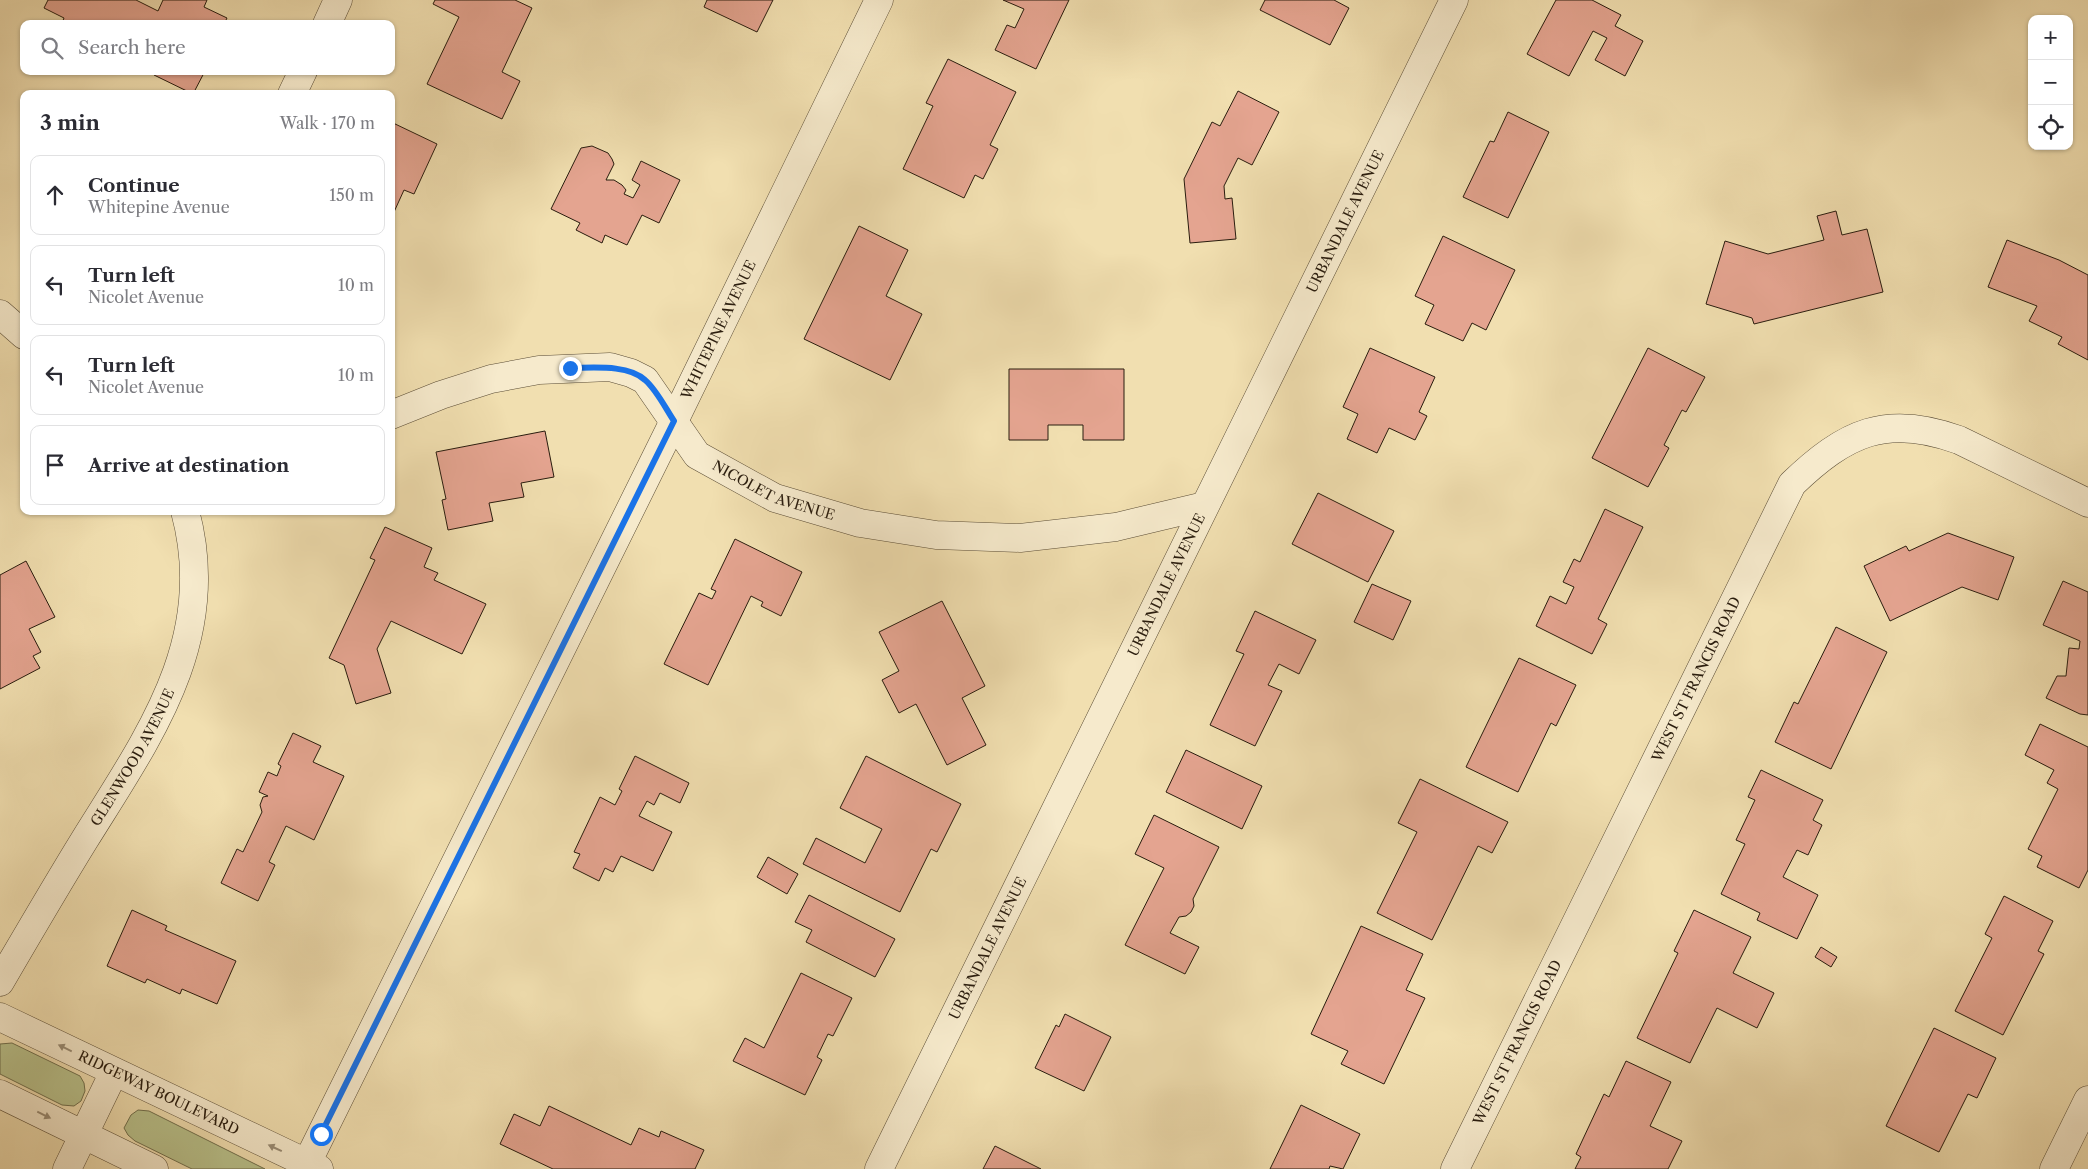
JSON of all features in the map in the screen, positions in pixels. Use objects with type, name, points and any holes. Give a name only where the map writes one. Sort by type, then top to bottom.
[{"type":"street","points":[[328,20],[338,0]]},
{"type":"street","name":"WHITEPINE AVENUE","points":[[310,1167],[880,0]]},
{"type":"street","name":"URBANDALE AVENUE","points":[[879,1169],[1454,0]]},
{"type":"street","points":[[294,90],[301,75]]},
{"type":"street","points":[[0,314],[20,332]]},
{"type":"street","name":"NICOLET AVENUE","points":[[395,413],[491,378],[539,370],[610,367],[631,373],[645,380],[697,455],[775,498],[860,523],[936,535],[1020,538],[1116,527],[1204,506]]},
{"type":"street","name":"WEST ST FRANCIS ROAD","points":[[1455,1169],[1792,484],[1815,462],[1839,444],[1870,431],[1904,427],[1940,433],[1959,440],[2088,503]]},
{"type":"street","name":"GLENWOOD AVENUE","points":[[0,982],[54,889],[146,741],[169,696],[186,644],[194,604],[196,568],[186,515]]},
{"type":"street","name":"RIDGEWAY BOULEVARD","points":[[0,1017],[310,1167]]},
{"type":"street","points":[[67,1169],[114,1072]]},
{"type":"street","points":[[0,1094],[154,1169]]},
{"type":"street","points":[[2054,1169],[2088,1100]]},
{"type":"green space","points":[[12,1043],[80,1076],[84,1083],[85,1091],[81,1101],[74,1106],[62,1105],[0,1074],[0,1044]]},
{"type":"green space","points":[[138,1110],[149,1111],[265,1169],[192,1169],[135,1141],[128,1135],[124,1128],[131,1115]]},
{"type":"building","points":[[48,0],[136,0],[158,11],[163,0],[207,0],[204,7],[227,18],[226,20],[63,20],[64,18],[44,8]]},
{"type":"building","points":[[435,0],[515,0],[532,8],[502,72],[520,81],[502,119],[427,84],[459,17],[433,4]]},
{"type":"building","points":[[707,0],[773,0],[757,32],[704,7]]},
{"type":"building","points":[[1003,0],[1069,0],[1036,69],[995,50],[1007,25],[1015,28],[1024,9]]},
{"type":"building","points":[[1265,0],[1334,0],[1349,8],[1330,45],[1260,10]]},
{"type":"building","points":[[1556,0],[1592,0],[1621,15],[1615,26],[1643,41],[1625,76],[1595,60],[1607,38],[1593,31],[1569,76],[1527,54]]},
{"type":"building","points":[[948,59],[1016,92],[990,145],[998,149],[983,179],[975,175],[964,198],[903,169],[933,106],[926,103]]},
{"type":"building","points":[[154,75],[203,75],[195,90],[185,90]]},
{"type":"building","points":[[1238,91],[1279,112],[1252,165],[1238,158],[1224,186],[1225,199],[1232,198],[1236,239],[1190,243],[1184,179],[1212,122],[1220,126]]},
{"type":"building","points":[[1508,112],[1549,132],[1508,218],[1463,197],[1490,141],[1494,142]]},
{"type":"building","points":[[395,124],[437,144],[414,194],[404,190],[395,210]]},
{"type":"building","points":[[592,146],[608,153],[612,159],[614,164],[606,180],[614,180],[622,185],[626,190],[624,194],[633,198],[640,185],[632,180],[641,161],[680,180],[659,223],[642,215],[627,245],[605,235],[602,243],[576,230],[580,223],[551,209],[581,148]]},
{"type":"building","points":[[1836,211],[1842,235],[1867,229],[1883,292],[1754,324],[1752,318],[1706,304],[1725,241],[1768,254],[1824,240],[1817,216]]},
{"type":"building","points":[[859,226],[908,250],[886,296],[922,314],[890,380],[804,339]]},
{"type":"building","points":[[1443,236],[1515,270],[1486,330],[1472,323],[1463,341],[1425,324],[1434,305],[1415,296]]},
{"type":"building","points":[[2007,240],[2059,260],[2088,275],[2088,360],[2058,344],[2062,337],[2029,321],[2037,306],[1988,287]]},
{"type":"building","points":[[1370,348],[1435,377],[1419,412],[1427,416],[1415,440],[1389,428],[1377,453],[1347,439],[1358,414],[1343,407]]},
{"type":"building","points":[[1648,348],[1705,377],[1686,412],[1682,410],[1664,445],[1669,448],[1648,487],[1592,458]]},
{"type":"building","points":[[1009,369],[1124,369],[1124,440],[1083,440],[1083,425],[1048,425],[1048,440],[1009,440]]},
{"type":"building","points":[[545,431],[554,477],[521,483],[524,497],[489,503],[493,521],[448,530],[442,500],[446,499],[436,452]]},
{"type":"building","points":[[1318,493],[1394,531],[1368,582],[1292,544]]},
{"type":"building","points":[[1605,509],[1643,527],[1598,619],[1607,624],[1592,654],[1536,626],[1550,596],[1566,604],[1574,587],[1563,582],[1574,559],[1580,562]]},
{"type":"building","points":[[385,527],[432,548],[424,567],[438,573],[434,580],[486,604],[462,654],[391,621],[377,649],[391,693],[356,704],[344,665],[329,658],[375,560],[370,558]]},
{"type":"building","points":[[1948,533],[2014,557],[1998,600],[1962,587],[1890,621],[1864,566],[1906,546],[1909,551]]},
{"type":"building","points":[[735,539],[802,572],[781,616],[761,606],[763,602],[751,596],[708,685],[664,664],[699,593],[712,599],[716,591],[711,589]]},
{"type":"building","points":[[26,561],[55,617],[29,629],[41,652],[33,656],[40,668],[0,689],[0,575]]},
{"type":"building","points":[[2063,581],[2088,592],[2088,715],[2080,714],[2046,698],[2057,676],[2066,676],[2069,648],[2079,649],[2080,641],[2043,625]]},
{"type":"building","points":[[1372,584],[1411,601],[1393,640],[1354,622]]},
{"type":"building","points":[[942,601],[985,686],[962,698],[986,745],[947,765],[916,704],[899,713],[882,680],[899,671],[879,632]]},
{"type":"building","points":[[1255,611],[1316,640],[1299,674],[1279,664],[1268,685],[1282,691],[1255,746],[1210,725],[1244,654],[1236,651]]},
{"type":"building","points":[[1836,627],[1887,652],[1831,769],[1775,742],[1794,702],[1798,704]]},
{"type":"building","points":[[1519,658],[1576,685],[1556,726],[1551,723],[1518,792],[1466,767]]},
{"type":"building","points":[[2040,724],[2088,747],[2088,870],[2079,888],[2037,867],[2042,856],[2028,849],[2058,789],[2047,783],[2054,770],[2025,755]]},
{"type":"building","points":[[293,733],[321,746],[313,762],[344,776],[314,840],[286,826],[269,862],[275,865],[258,901],[221,883],[237,849],[243,852],[262,812],[260,805],[263,797],[268,796],[259,792],[268,772],[277,776],[281,766],[278,764]]},
{"type":"building","points":[[1186,750],[1262,786],[1242,829],[1166,792]]},
{"type":"building","points":[[635,756],[689,783],[680,803],[660,793],[654,805],[647,801],[639,816],[672,832],[653,871],[621,856],[613,872],[605,868],[599,881],[573,868],[580,854],[574,852],[600,797],[615,805],[622,791],[619,789]]},
{"type":"building","points":[[866,756],[961,804],[937,852],[931,849],[900,912],[803,864],[816,838],[865,863],[882,829],[840,808]]},
{"type":"building","points":[[1761,770],[1823,800],[1813,820],[1822,825],[1808,855],[1797,850],[1783,877],[1818,895],[1797,939],[1757,920],[1760,913],[1721,894],[1745,844],[1736,840],[1755,800],[1748,797]]},
{"type":"building","points":[[1420,779],[1508,822],[1492,853],[1478,846],[1432,940],[1377,913],[1417,832],[1398,823]]},
{"type":"building","points":[[1154,815],[1219,847],[1193,899],[1194,906],[1191,912],[1186,916],[1179,917],[1170,933],[1199,947],[1185,974],[1125,945],[1164,868],[1135,854]]},
{"type":"building","points":[[768,857],[798,874],[787,894],[757,877]]},
{"type":"building","points":[[809,895],[895,939],[875,977],[806,942],[812,930],[795,922]]},
{"type":"building","points":[[2004,896],[2053,921],[2038,951],[2044,954],[2003,1035],[1955,1011],[1992,938],[1985,934]]},
{"type":"building","points":[[132,910],[167,926],[165,930],[236,961],[217,1004],[182,989],[180,994],[147,979],[145,983],[107,966]]},
{"type":"building","points":[[1694,910],[1751,937],[1733,973],[1774,993],[1757,1028],[1717,1008],[1690,1063],[1637,1038],[1678,953],[1674,951]]},
{"type":"building","points":[[1361,926],[1423,954],[1406,990],[1425,998],[1384,1084],[1341,1064],[1348,1051],[1311,1034]]},
{"type":"building","points":[[1821,947],[1837,957],[1831,967],[1815,957]]},
{"type":"building","points":[[801,973],[852,998],[833,1036],[828,1034],[817,1057],[822,1060],[805,1095],[733,1061],[745,1038],[764,1048]]},
{"type":"building","points":[[1065,1014],[1111,1037],[1084,1091],[1035,1068],[1056,1025],[1059,1027]]},
{"type":"building","points":[[1934,1028],[1996,1058],[1977,1098],[1968,1094],[1939,1152],[1886,1126]]},
{"type":"building","points":[[1626,1061],[1671,1082],[1650,1126],[1682,1141],[1668,1169],[1575,1169],[1581,1157],[1576,1154],[1604,1094],[1609,1097]]},
{"type":"building","points":[[1301,1105],[1360,1134],[1343,1169],[1330,1166],[1329,1169],[1270,1169]]},
{"type":"building","points":[[549,1106],[631,1145],[639,1128],[659,1137],[661,1131],[704,1150],[695,1169],[553,1169],[500,1144],[514,1114],[540,1126]]},
{"type":"building","points":[[995,1146],[1041,1169],[983,1169]]},
{"type":"route","points":[[321,1134],[674,421],[645,380],[631,373],[610,367],[570,368]]}]
